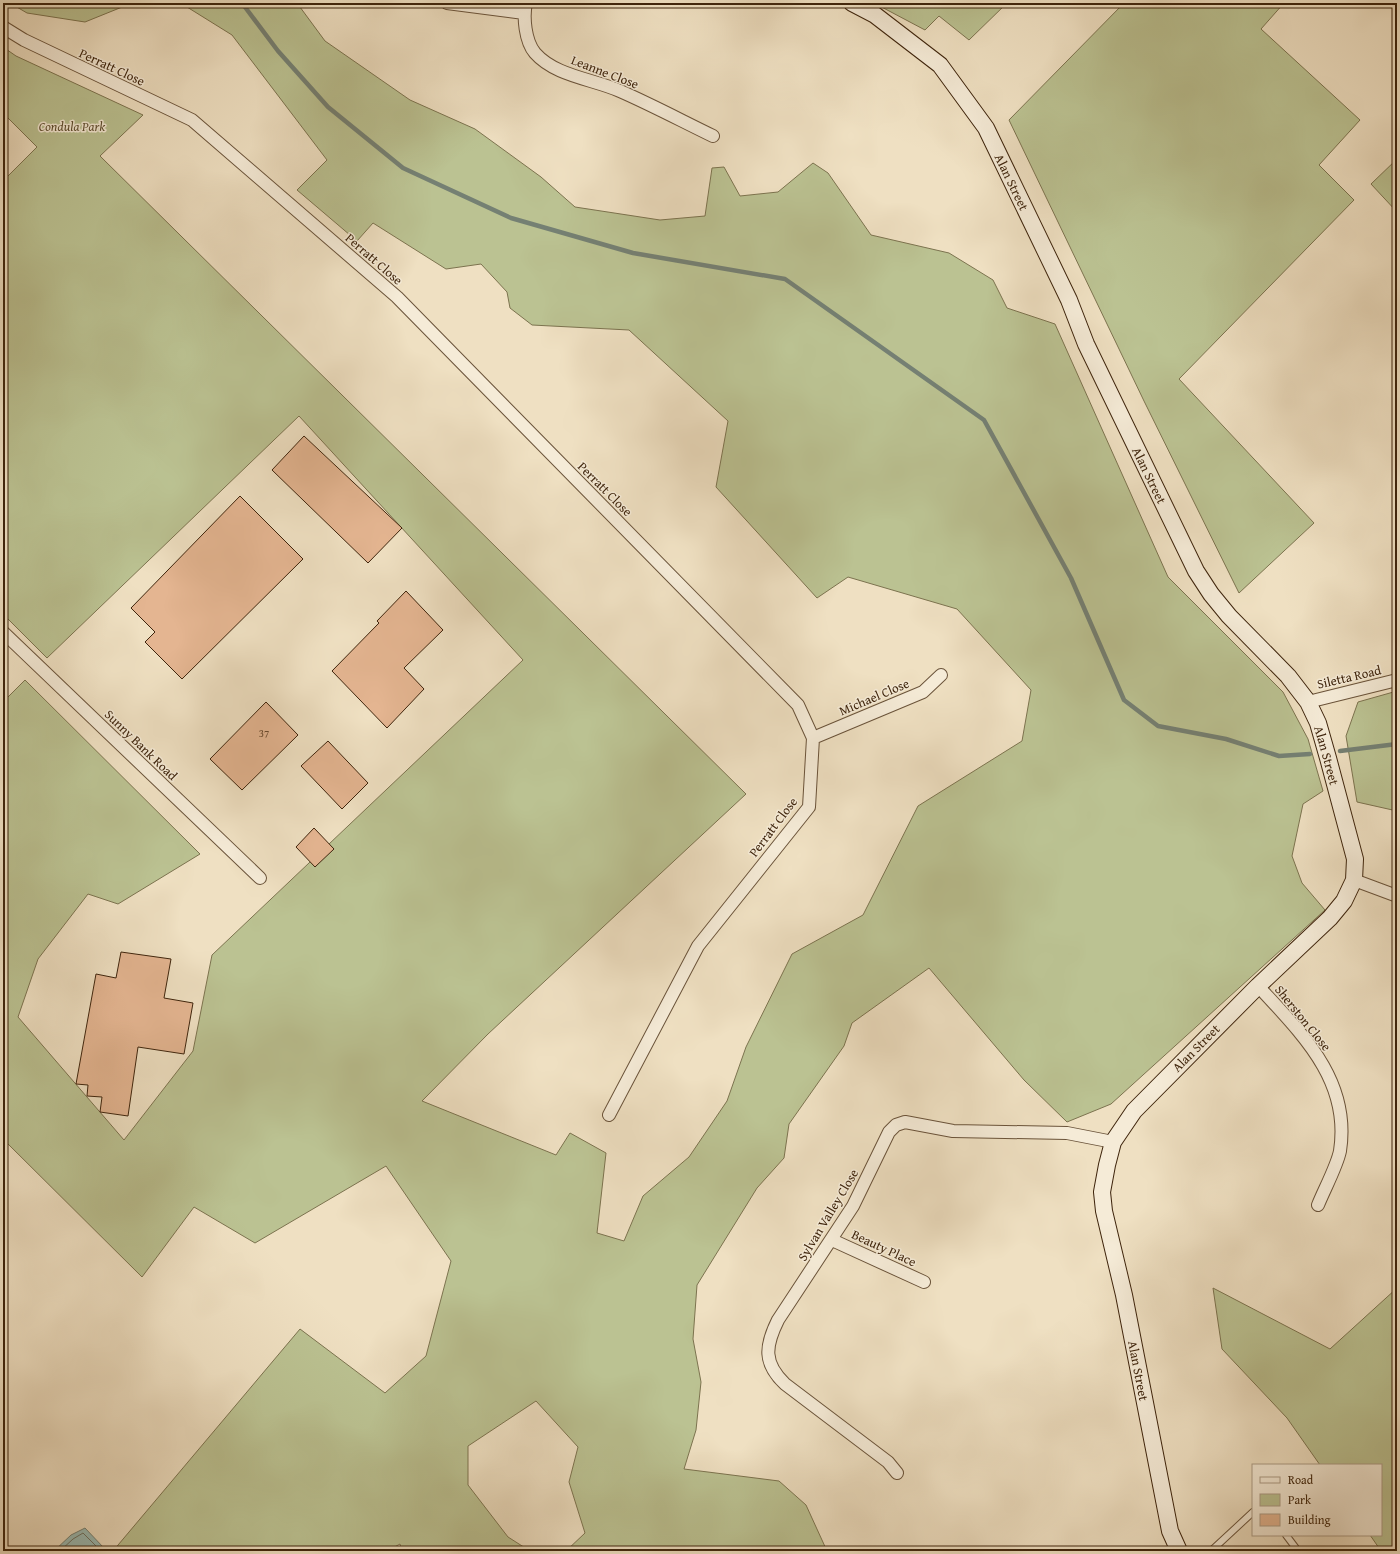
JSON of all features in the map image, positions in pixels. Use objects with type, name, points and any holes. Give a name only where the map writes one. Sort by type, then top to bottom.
[{"type":"street","points":[[447,3],[525,8]]},
{"type":"street","name":"Alan Street","points":[[852,3],[875,15],[940,65],[986,128],[1069,300],[1086,344],[1196,571],[1211,594],[1229,616],[1288,676],[1308,702],[1318,723],[1355,858],[1354,880],[1344,900],[1330,918],[1258,986],[1145,1098],[1134,1111],[1113,1142],[1106,1165],[1102,1192],[1104,1211],[1124,1295],[1170,1532],[1179,1551]]},
{"type":"street","name":"Leanne Close","points":[[525,8],[529,39],[534,52],[549,66],[620,91],[713,136]]},
{"type":"street","name":"Perratt Close","points":[[3,27],[24,40],[192,120],[397,297],[798,705],[812,738],[809,807],[698,946],[609,1116]]},
{"type":"street","name":"Sunny Bank Road","points":[[3,632],[260,878]]},
{"type":"street","name":"Michael Close","points":[[812,738],[923,692],[941,675]]},
{"type":"street","name":"Siletta Road","points":[[1308,702],[1397,680]]},
{"type":"street","points":[[1354,880],[1397,896]]},
{"type":"street","name":"Sherston Close","points":[[1258,986],[1305,1038],[1330,1076],[1342,1114],[1340,1152],[1318,1205]]},
{"type":"street","name":"Sylvan Valley Close","points":[[897,1473],[888,1462],[785,1384],[777,1376],[768,1355],[770,1337],[778,1320],[853,1206],[889,1132],[896,1125],[905,1122],[952,1131],[1067,1133],[1113,1142]]},
{"type":"street","name":"Beauty Place","points":[[832,1240],[924,1282]]},
{"type":"lane","points":[[1211,1551],[1252,1513]]},
{"type":"lane","points":[[1287,1536],[1298,1551]]},
{"type":"green space","points":[[10,3],[132,3],[85,22],[27,13]]},
{"type":"green space","name":"Condula Park","points":[[160,3],[297,3],[325,41],[410,100],[475,129],[541,177],[575,207],[660,220],[705,216],[712,168],[724,167],[740,196],[778,192],[813,163],[828,173],[871,235],[949,253],[993,280],[1007,308],[1055,324],[1168,577],[1283,692],[1308,739],[1323,791],[1303,804],[1292,856],[1302,883],[1325,910],[1111,1104],[1067,1122],[1024,1080],[929,968],[852,1023],[844,1046],[789,1124],[784,1158],[757,1188],[697,1285],[693,1339],[701,1382],[696,1430],[684,1469],[779,1481],[806,1505],[827,1551],[566,1551],[585,1533],[569,1482],[578,1447],[536,1401],[468,1446],[468,1485],[508,1537],[530,1551],[402,1551],[400,1544],[387,1551],[113,1551],[300,1329],[385,1393],[426,1356],[451,1261],[386,1166],[255,1243],[194,1207],[142,1277],[3,1139],[3,702],[25,680],[200,854],[118,904],[88,894],[38,959],[18,1017],[124,1140],[193,1051],[212,955],[523,660],[299,416],[47,658],[3,614],[3,181],[37,147],[3,113],[3,47],[16,56],[143,115],[100,156],[746,794],[488,1034],[422,1101],[556,1155],[570,1133],[606,1153],[597,1233],[624,1241],[643,1196],[689,1157],[727,1101],[746,1047],[792,954],[863,915],[918,806],[1022,741],[1031,690],[957,609],[848,577],[817,598],[716,487],[728,421],[629,330],[532,325],[510,308],[507,292],[481,264],[446,269],[373,223],[357,241],[297,190],[327,160],[232,35],[187,7]]},
{"type":"green space","points":[[874,3],[1007,3],[969,40],[939,16],[925,30]]},
{"type":"green space","points":[[1124,3],[1284,3],[1261,29],[1360,120],[1319,165],[1354,200],[1179,379],[1314,523],[1239,593],[1144,401],[1009,120]]},
{"type":"green space","points":[[1397,159],[1397,212],[1371,184]]},
{"type":"green space","points":[[1397,691],[1397,811],[1357,802],[1346,736],[1358,702]]},
{"type":"green space","points":[[1213,1288],[1330,1349],[1397,1288],[1397,1551],[1381,1551],[1371,1536],[1382,1536],[1382,1464],[1319,1464],[1287,1418],[1222,1349]]},
{"type":"water","points":[[85,1528],[103,1547],[101,1551],[54,1551],[71,1535]]},
{"type":"building","points":[[304,436],[402,528],[368,563],[272,470]]},
{"type":"building","points":[[240,496],[303,559],[182,679],[145,642],[155,632],[131,608]]},
{"type":"building","points":[[406,591],[443,630],[404,668],[424,689],[387,728],[332,671],[379,623],[377,621]]},
{"type":"building","points":[[266,702],[298,735],[242,790],[210,759]]},
{"type":"building","points":[[328,741],[368,783],[342,809],[301,766]]},
{"type":"building","points":[[314,828],[334,849],[315,867],[296,847]]},
{"type":"building","points":[[121,952],[171,959],[164,998],[193,1003],[184,1054],[138,1047],[128,1116],[100,1112],[102,1097],[87,1096],[88,1085],[76,1084],[96,974],[116,978]]},
{"type":"waterway","points":[[242,3],[278,51],[328,107],[403,168],[511,218],[633,253],[785,279],[984,420],[1071,578],[1124,700],[1158,726],[1226,739],[1279,756],[1310,754]]},
{"type":"waterway","points":[[1340,751],[1397,744]]}]
